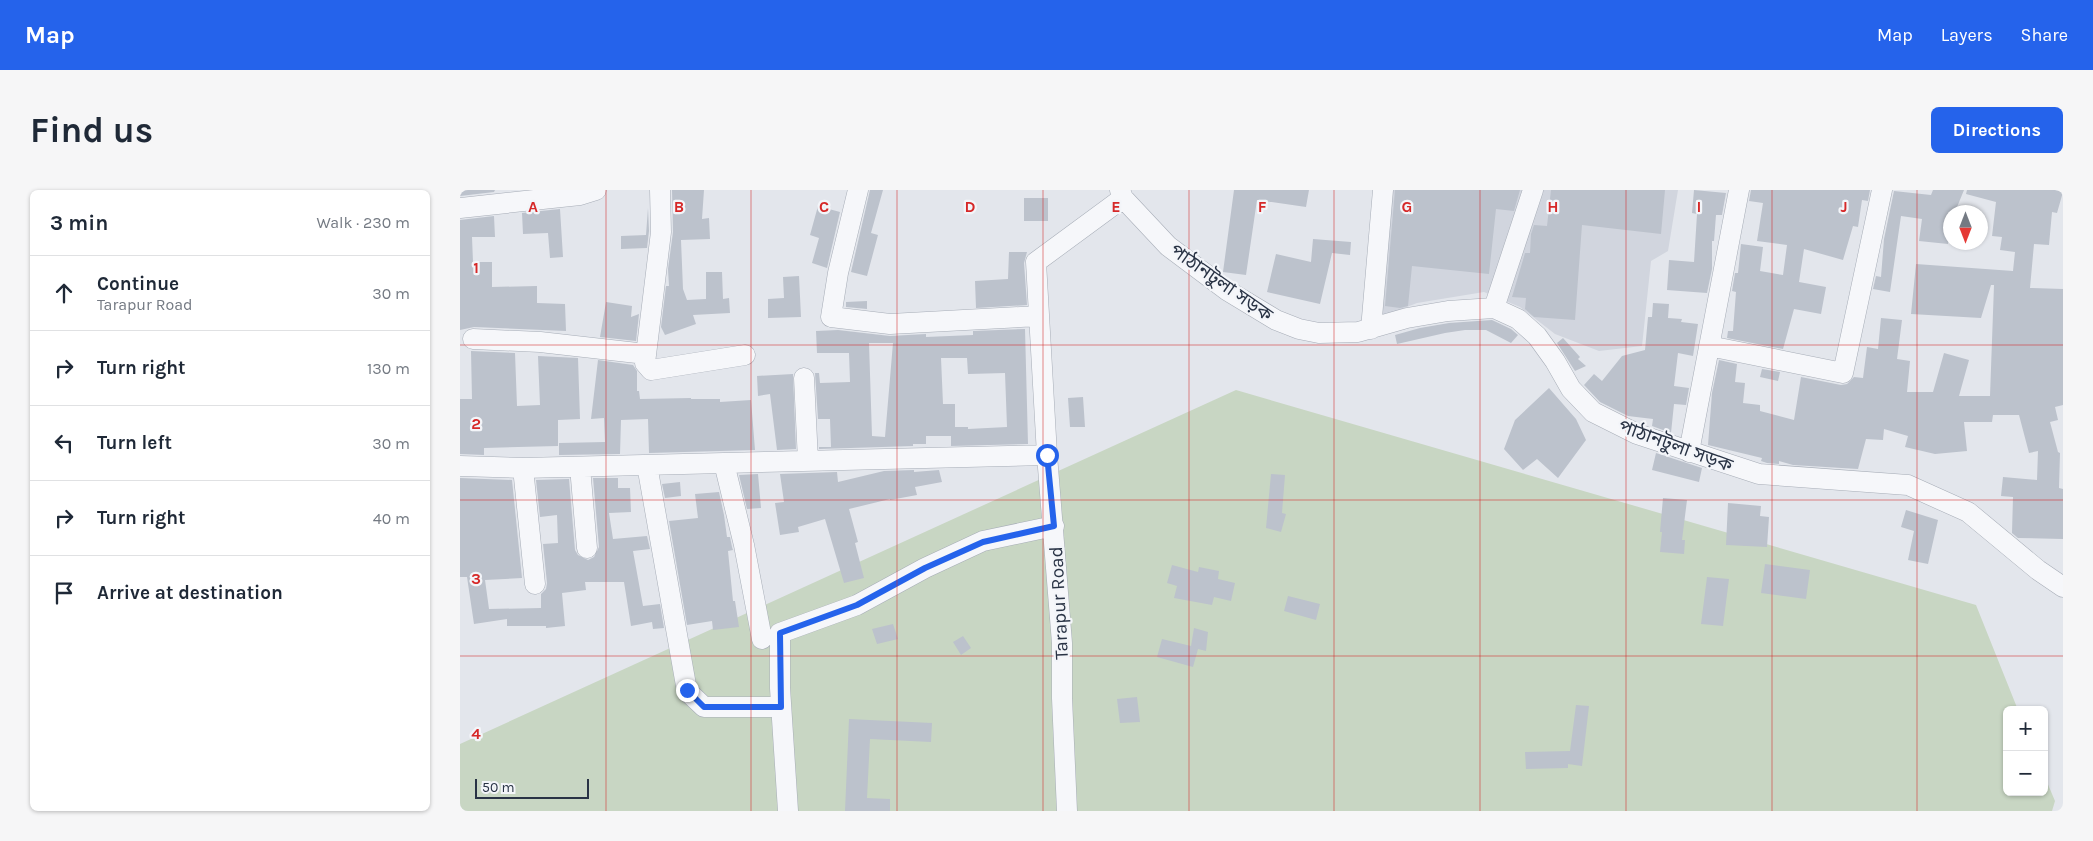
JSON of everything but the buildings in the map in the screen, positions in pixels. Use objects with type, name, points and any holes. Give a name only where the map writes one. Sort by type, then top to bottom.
[{"type":"street","points":[[460,208],[499,197],[580,195],[596,190]]},
{"type":"street","points":[[660,190],[661,232],[645,362],[651,370],[745,355]]},
{"type":"street","points":[[858,190],[838,273],[831,317],[890,324],[1038,316]]},
{"type":"street","points":[[1371,329],[1383,190]]},
{"type":"street","points":[[1494,308],[1533,190]]},
{"type":"street","points":[[1689,452],[1739,190]]},
{"type":"street","points":[[1709,346],[1843,373],[1882,190]]},
{"type":"street","name":"Tarapur Road","points":[[1067,811],[1062,698],[1062,643],[1047,455],[1036,262],[1122,194]]},
{"type":"street","name":"পাঠানটুলা সড়ক","points":[[1122,194],[1168,246],[1228,290],[1276,320],[1299,329],[1319,333],[1358,332],[1407,318],[1448,311],[1494,308],[1518,319],[1537,336],[1572,389],[1594,412],[1637,434],[1759,474],[1908,485],[1968,512],[2038,570],[2063,587]]},
{"type":"street","points":[[473,339],[540,342],[646,354]]},
{"type":"street","points":[[804,378],[808,461]]},
{"type":"street","points":[[460,466],[580,467],[1047,455]]},
{"type":"street","points":[[724,463],[744,545],[762,639]]},
{"type":"street","points":[[647,465],[687,690],[704,707],[781,707]]},
{"type":"street","points":[[580,467],[587,548]]},
{"type":"street","points":[[523,468],[535,584]]},
{"type":"street","points":[[788,811],[781,707],[780,633],[857,605],[925,568],[983,542],[1054,526]]},
{"type":"shaded area","points":[[1391,190],[1678,190],[1668,251],[1651,261],[1642,346],[1599,351],[1555,334],[1520,307],[1484,292],[1417,303],[1381,317]]},
{"type":"green space","points":[[1236,390],[1976,605],[2016,706],[2003,706],[2003,796],[2048,796],[2048,784],[2055,801],[2052,811],[460,811],[460,744]]},
{"type":"route","points":[[687,690],[704,707],[781,707],[780,633],[857,605],[925,568],[983,542],[1054,526],[1047,455]]}]
